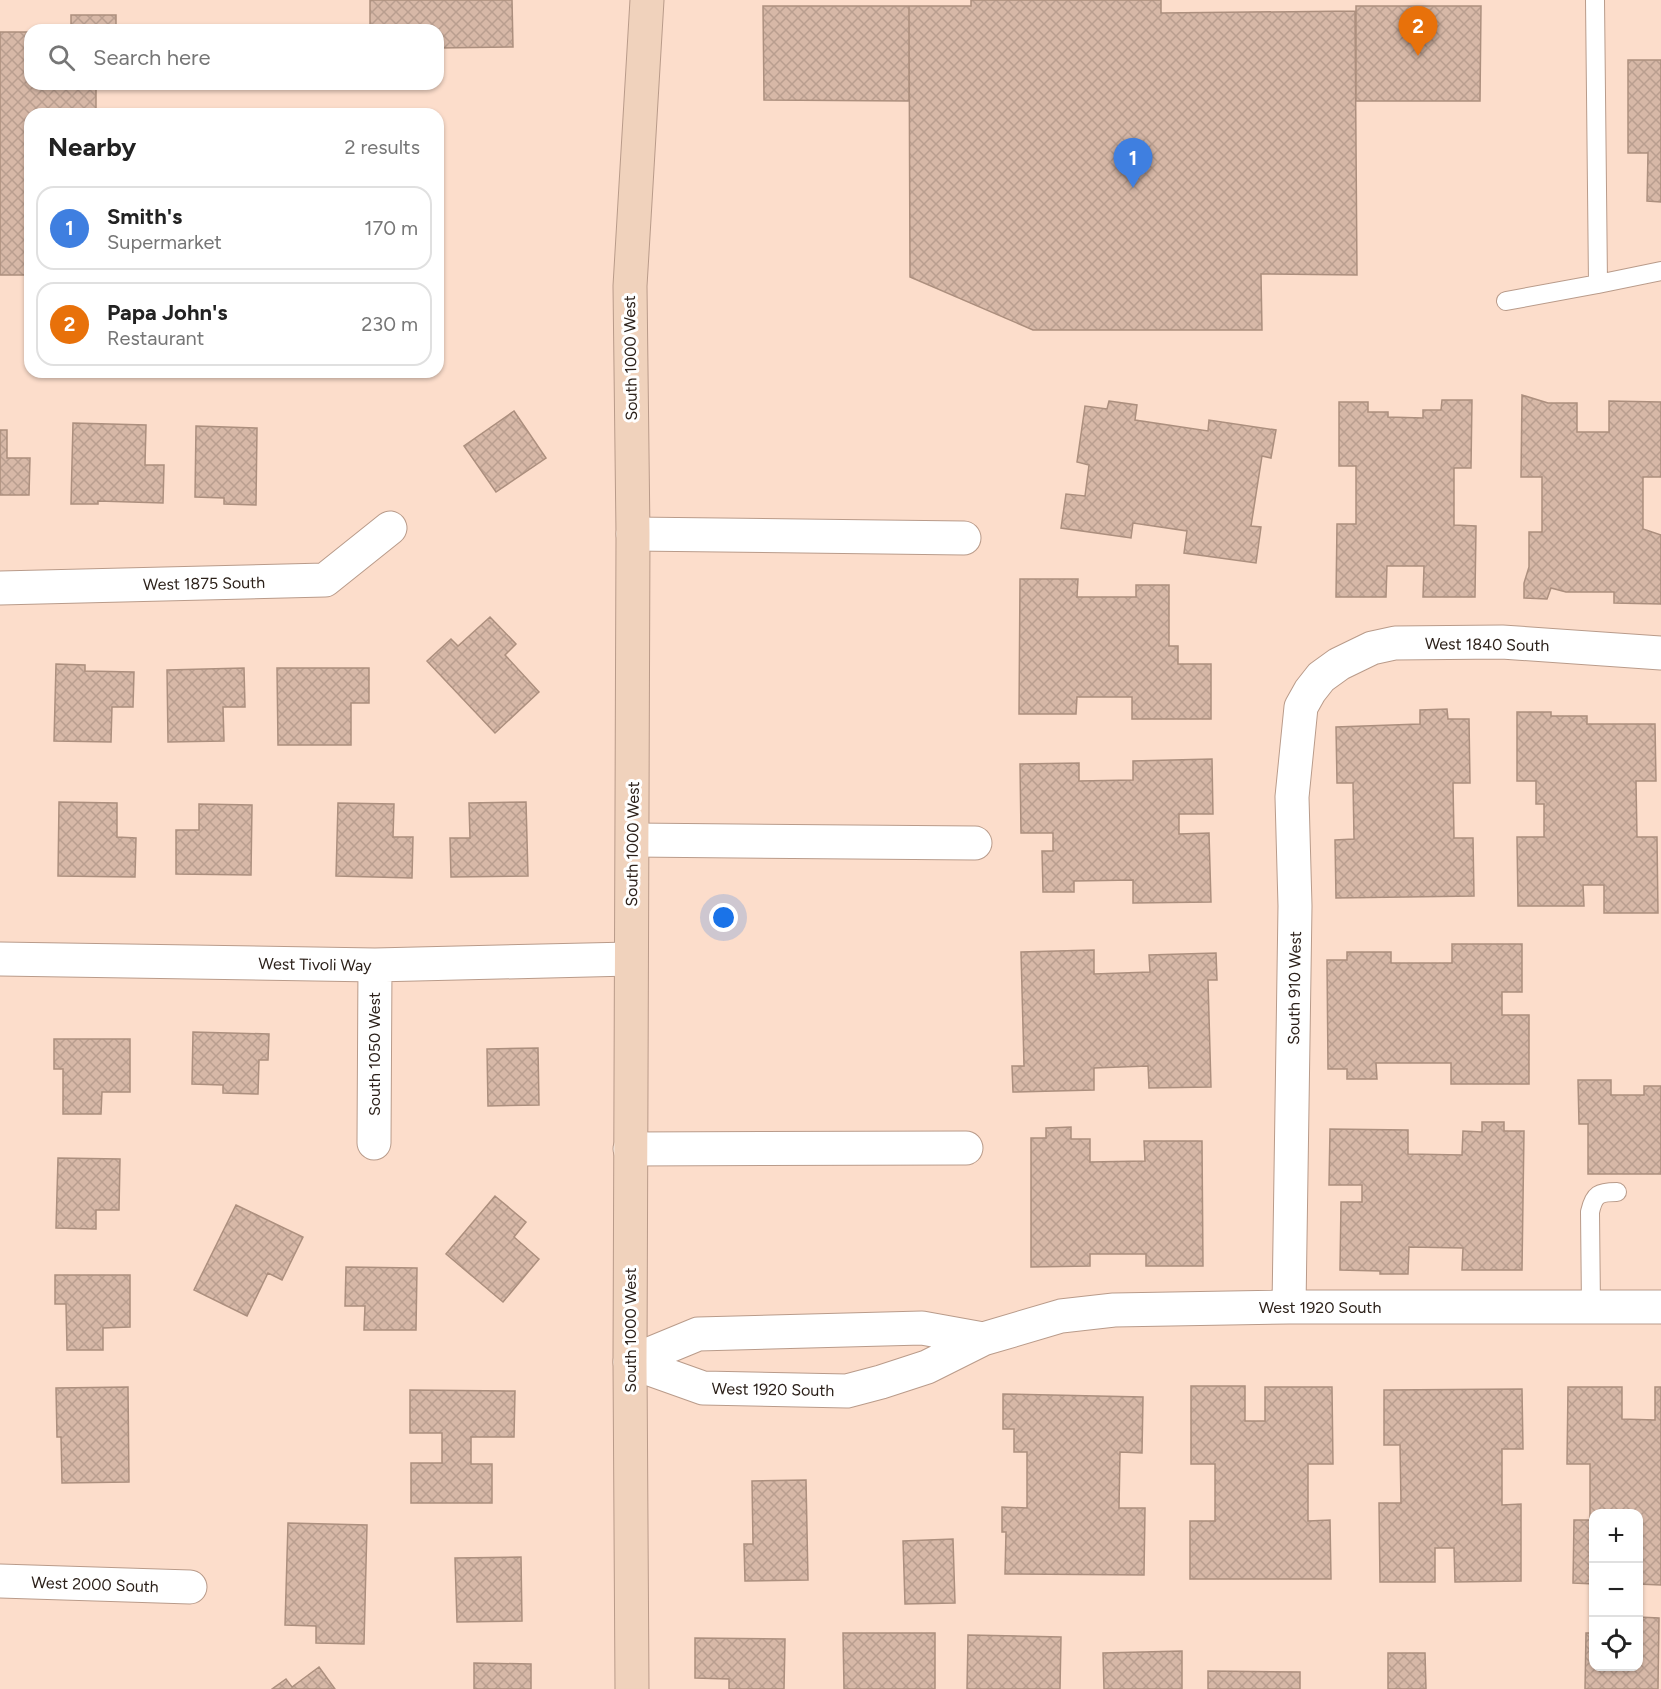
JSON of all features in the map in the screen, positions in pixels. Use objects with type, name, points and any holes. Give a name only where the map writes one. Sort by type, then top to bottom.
[{"type":"main road","name":"South 1000 West","points":[[632,1689],[630,959],[633,840],[633,534],[630,286],[647,0]]},
{"type":"street","name":"West 1875 South","points":[[0,588],[325,580],[390,528]]},
{"type":"street","points":[[633,534],[964,538]]},
{"type":"street","name":"West 1840 South","points":[[1322,677],[1352,657],[1372,648],[1395,643],[1502,642],[1661,653]]},
{"type":"street","name":"South 910 West","points":[[1289,1307],[1295,906],[1292,797],[1301,707],[1310,691],[1322,677]]},
{"type":"street","points":[[633,840],[975,843]]},
{"type":"street","name":"West Tivoli Way","points":[[0,959],[375,966],[630,959]]},
{"type":"street","name":"South 1050 West","points":[[374,1143],[375,966]]},
{"type":"street","points":[[630,1149],[966,1148]]},
{"type":"street","name":"West 1920 South","points":[[630,1362],[703,1388],[847,1391],[927,1366],[983,1339],[1061,1316],[1114,1310],[1289,1307],[1661,1308]]},
{"type":"street","name":"West 1920 South","points":[[630,1362],[698,1334],[922,1328],[983,1339]]},
{"type":"street","name":"West 2000 South","points":[[0,1581],[190,1587]]},
{"type":"lane","points":[[1595,0],[1598,284]]},
{"type":"lane","points":[[1506,301],[1661,271]]},
{"type":"lane","points":[[1591,1308],[1591,1206],[1593,1200],[1602,1192],[1617,1192]]},
{"type":"building","points":[[370,0],[512,0],[513,47],[444,48],[444,24],[370,24]]},
{"type":"building","points":[[971,0],[1161,0],[1161,13],[1355,11],[1357,275],[1261,274],[1262,330],[1033,330],[910,277],[909,6],[971,6]]},
{"type":"building","points":[[763,6],[909,6],[909,101],[764,100]]},
{"type":"building","points":[[1356,6],[1481,6],[1480,101],[1356,101]]},
{"type":"building","points":[[71,15],[116,15],[116,24],[71,24]]},
{"type":"building","points":[[0,32],[24,32],[24,90],[96,90],[96,108],[24,108],[24,275],[0,275]]},
{"type":"building","points":[[1628,60],[1661,60],[1661,202],[1647,201],[1648,153],[1628,153]]},
{"type":"building","points":[[1522,395],[1548,403],[1577,403],[1577,432],[1609,432],[1609,401],[1661,402],[1661,477],[1643,477],[1643,529],[1661,535],[1661,604],[1614,603],[1614,592],[1566,592],[1551,588],[1547,599],[1524,598],[1524,583],[1529,567],[1529,532],[1542,532],[1542,477],[1521,477]]},
{"type":"building","points":[[1442,400],[1472,400],[1471,468],[1454,468],[1454,525],[1476,526],[1475,597],[1423,597],[1424,566],[1387,566],[1386,597],[1336,597],[1337,524],[1356,524],[1356,466],[1339,466],[1339,402],[1368,402],[1368,412],[1388,412],[1388,417],[1423,418],[1423,410],[1441,410]]},
{"type":"building","points":[[1109,401],[1137,405],[1135,420],[1208,431],[1209,420],[1276,430],[1271,458],[1262,456],[1251,526],[1261,527],[1256,563],[1184,553],[1187,531],[1133,523],[1131,538],[1061,528],[1066,494],[1085,496],[1089,465],[1077,462],[1085,406],[1107,409]]},
{"type":"building","points":[[514,411],[546,458],[496,492],[464,446]]},
{"type":"building","points":[[73,423],[146,425],[145,465],[164,465],[163,503],[98,501],[98,504],[71,504]]},
{"type":"building","points":[[196,426],[257,428],[256,505],[224,504],[224,498],[195,497]]},
{"type":"building","points":[[0,430],[7,430],[7,458],[30,458],[29,495],[0,495]]},
{"type":"building","points":[[1020,579],[1078,579],[1077,597],[1136,597],[1136,585],[1169,585],[1169,646],[1178,646],[1178,664],[1211,664],[1211,719],[1132,719],[1132,697],[1077,697],[1076,714],[1019,714]]},
{"type":"building","points":[[490,617],[516,644],[505,655],[539,692],[495,733],[427,661],[451,639],[458,646]]},
{"type":"building","points":[[56,664],[85,665],[85,671],[134,672],[133,707],[112,707],[111,742],[54,741]]},
{"type":"building","points":[[244,668],[245,707],[223,707],[224,741],[168,742],[167,670]]},
{"type":"building","points":[[277,668],[369,668],[369,703],[351,703],[351,745],[278,745]]},
{"type":"building","points":[[1447,709],[1448,719],[1469,719],[1470,783],[1453,783],[1454,838],[1473,838],[1474,896],[1336,898],[1335,840],[1354,839],[1353,783],[1337,783],[1336,727],[1420,724],[1420,710]]},
{"type":"building","points":[[1517,712],[1551,712],[1551,716],[1587,716],[1587,724],[1655,724],[1656,781],[1636,781],[1637,837],[1657,837],[1658,913],[1604,913],[1604,885],[1583,885],[1584,906],[1518,906],[1517,837],[1544,837],[1544,804],[1536,804],[1536,781],[1517,781]]},
{"type":"building","points":[[1212,759],[1213,814],[1179,814],[1179,834],[1209,833],[1211,902],[1133,903],[1133,880],[1074,881],[1074,892],[1043,892],[1042,851],[1053,851],[1053,833],[1021,833],[1020,764],[1079,763],[1079,781],[1133,780],[1133,761]]},
{"type":"building","points":[[59,802],[117,803],[117,837],[136,838],[135,877],[58,876]]},
{"type":"building","points":[[526,802],[528,876],[451,877],[450,838],[470,838],[469,803]]},
{"type":"building","points":[[338,803],[394,804],[393,837],[413,837],[412,878],[336,876]]},
{"type":"building","points":[[199,804],[252,805],[251,875],[176,874],[176,830],[199,830]]},
{"type":"building","points":[[1452,944],[1522,944],[1522,992],[1502,992],[1502,1015],[1529,1015],[1529,1084],[1451,1084],[1451,1063],[1376,1063],[1377,1079],[1347,1079],[1347,1069],[1328,1069],[1327,960],[1347,960],[1347,952],[1391,952],[1391,963],[1452,963]]},
{"type":"building","points":[[1094,950],[1094,974],[1150,972],[1149,955],[1216,953],[1217,980],[1208,980],[1211,1087],[1149,1088],[1148,1066],[1094,1068],[1094,1090],[1013,1092],[1012,1066],[1024,1066],[1021,952]]},
{"type":"building","points":[[193,1032],[269,1034],[268,1060],[259,1060],[258,1094],[223,1093],[223,1085],[192,1084]]},
{"type":"building","points":[[54,1039],[130,1039],[130,1092],[102,1092],[101,1114],[63,1114],[63,1069],[54,1069]]},
{"type":"building","points":[[538,1048],[539,1105],[488,1106],[487,1049]]},
{"type":"building","points":[[1578,1080],[1611,1080],[1611,1095],[1644,1095],[1644,1086],[1661,1086],[1661,1174],[1588,1174],[1588,1124],[1579,1124]]},
{"type":"building","points":[[1482,1122],[1504,1122],[1504,1131],[1524,1131],[1522,1270],[1462,1270],[1463,1248],[1409,1247],[1408,1274],[1340,1270],[1341,1202],[1362,1202],[1362,1185],[1329,1185],[1330,1129],[1408,1130],[1408,1154],[1462,1155],[1463,1131],[1482,1132]]},
{"type":"building","points":[[1071,1127],[1071,1139],[1090,1139],[1090,1162],[1145,1161],[1144,1141],[1202,1141],[1203,1266],[1146,1266],[1146,1254],[1090,1254],[1090,1266],[1031,1267],[1031,1138],[1046,1138],[1046,1128]]},
{"type":"building","points":[[58,1158],[120,1159],[119,1210],[96,1210],[96,1229],[56,1228]]},
{"type":"building","points":[[495,1196],[526,1222],[514,1237],[539,1259],[503,1302],[446,1254]]},
{"type":"building","points":[[236,1205],[303,1237],[282,1280],[268,1273],[247,1316],[194,1290]]},
{"type":"building","points":[[346,1267],[417,1268],[416,1330],[364,1330],[365,1306],[345,1306]]},
{"type":"building","points":[[55,1275],[130,1275],[130,1327],[103,1328],[103,1350],[67,1350],[66,1304],[55,1304]]},
{"type":"building","points":[[1191,1386],[1245,1386],[1245,1421],[1265,1421],[1265,1387],[1332,1387],[1333,1464],[1308,1464],[1308,1521],[1330,1520],[1331,1579],[1190,1579],[1190,1521],[1215,1521],[1215,1464],[1191,1464]]},
{"type":"building","points":[[128,1387],[129,1482],[62,1483],[61,1437],[57,1437],[56,1388]]},
{"type":"building","points":[[1568,1387],[1622,1387],[1622,1419],[1655,1420],[1655,1387],[1661,1387],[1661,1585],[1643,1584],[1643,1509],[1590,1509],[1590,1464],[1567,1464]]},
{"type":"building","points":[[1522,1389],[1523,1449],[1502,1449],[1502,1505],[1521,1504],[1521,1581],[1455,1582],[1454,1548],[1435,1548],[1435,1582],[1380,1582],[1379,1503],[1401,1503],[1400,1445],[1384,1445],[1384,1390]]},
{"type":"building","points":[[410,1390],[515,1391],[514,1437],[471,1437],[471,1464],[492,1464],[492,1503],[411,1503],[411,1463],[442,1463],[442,1433],[410,1433]]},
{"type":"building","points":[[1003,1394],[1143,1397],[1142,1453],[1120,1452],[1119,1508],[1145,1508],[1144,1575],[1005,1574],[1006,1532],[1002,1532],[1002,1507],[1027,1508],[1027,1452],[1014,1452],[1014,1429],[1003,1429]]},
{"type":"building","points":[[806,1480],[808,1580],[745,1581],[744,1544],[753,1544],[752,1481]]},
{"type":"building","points":[[1574,1520],[1589,1520],[1589,1584],[1573,1583]]},
{"type":"building","points":[[288,1523],[367,1525],[364,1644],[316,1643],[316,1626],[285,1625]]},
{"type":"building","points":[[953,1539],[955,1603],[905,1604],[903,1541]]},
{"type":"building","points":[[521,1557],[522,1621],[457,1622],[455,1558]]},
{"type":"building","points":[[1643,1617],[1659,1618],[1658,1689],[1585,1689],[1586,1633],[1589,1633],[1589,1671],[1643,1671]]},
{"type":"building","points":[[843,1633],[935,1633],[935,1689],[844,1689]]},
{"type":"building","points":[[968,1635],[1061,1637],[1060,1689],[967,1689]]},
{"type":"building","points":[[695,1638],[785,1639],[784,1689],[729,1689],[729,1679],[695,1678]]},
{"type":"building","points":[[1182,1651],[1182,1689],[1104,1689],[1103,1653]]},
{"type":"building","points":[[1388,1653],[1425,1653],[1426,1689],[1388,1689]]},
{"type":"building","points":[[474,1663],[531,1664],[531,1689],[474,1689]]},
{"type":"building","points":[[319,1667],[335,1689],[272,1689],[286,1679],[292,1687]]},
{"type":"building","points":[[1208,1671],[1300,1672],[1300,1689],[1208,1689]]},
{"type":"place","name":"Papa John's","points":[[1418,56]]},
{"type":"place","name":"Smith's","points":[[1133,188]]}]
